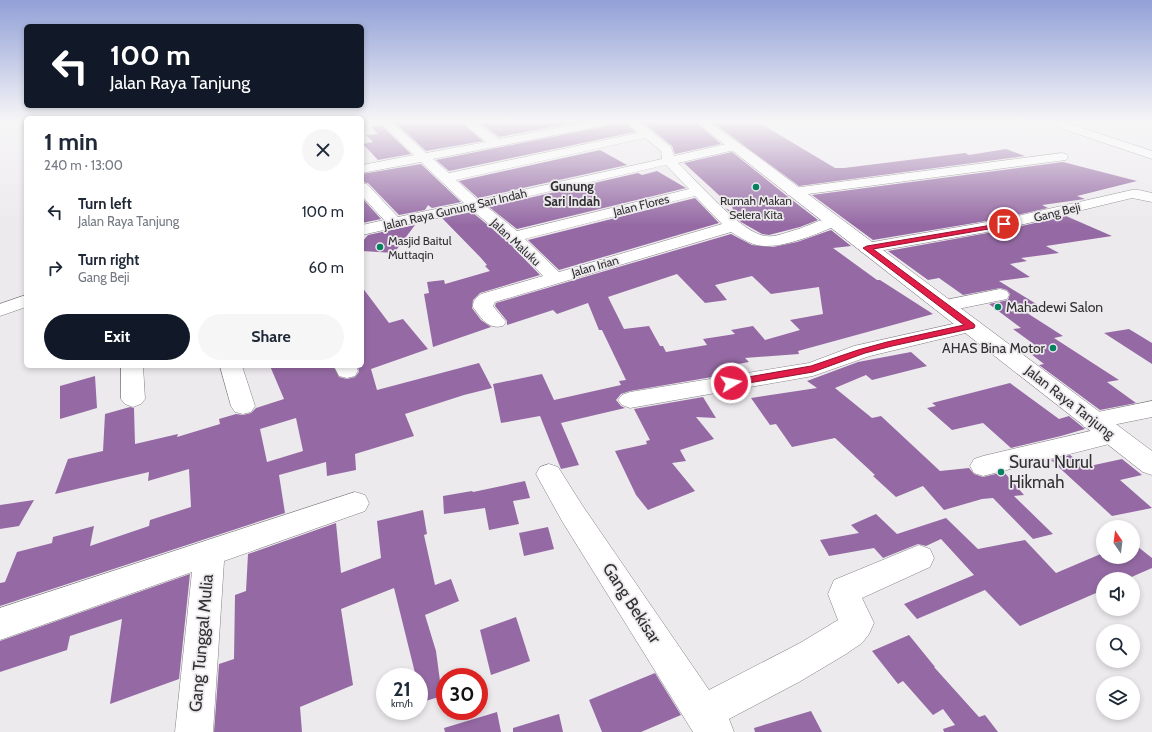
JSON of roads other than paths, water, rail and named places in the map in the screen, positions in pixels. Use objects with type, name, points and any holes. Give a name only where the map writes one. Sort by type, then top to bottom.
[{"type":"street","points":[[364,169],[427,156]]},
{"type":"street","points":[[447,178],[551,156]]},
{"type":"street","points":[[668,156],[668,160],[733,226],[762,241],[773,241],[806,232],[833,222]]},
{"type":"street","name":"Jalan Raya Gunung Sari Indah","points":[[364,230],[686,156]]},
{"type":"street","name":"Jalan Raya Tanjung","points":[[748,156],[1152,466]]},
{"type":"street","name":"Jalan Maluku","points":[[423,157],[475,205],[514,236],[555,278]]},
{"type":"street","points":[[793,192],[1062,157]]},
{"type":"street","points":[[364,189],[395,223]]},
{"type":"street","name":"Jalan Flores","points":[[514,236],[698,191]]},
{"type":"street","name":"Gang Beji","points":[[867,248],[1004,224],[1132,194],[1139,194],[1152,198]]},
{"type":"street","name":"Jalan Irian","points":[[496,322],[483,307],[482,303],[485,299],[733,226]]},
{"type":"street","points":[[944,306],[1000,295]]},
{"type":"street","points":[[0,310],[24,302]]},
{"type":"street","points":[[630,400],[813,369],[890,344],[971,326]]},
{"type":"street","points":[[132,368],[133,399]]},
{"type":"street","points":[[232,368],[243,406]]},
{"type":"street","points":[[982,466],[1102,428],[1152,409]]},
{"type":"street","name":"Gang Bekisar","points":[[549,474],[572,514],[709,722]]},
{"type":"street","points":[[0,624],[355,503]]},
{"type":"street","name":"Gang Tunggal Mulia","points":[[194,732],[209,553]]},
{"type":"street","points":[[709,722],[853,630],[857,623],[844,594],[845,590],[919,558]]},
{"type":"place","name":"Rumah Makan Selera Kita","points":[[756,187]]},
{"type":"place","name":"Masjid Baitul Muttaqin","points":[[380,247]]},
{"type":"place","name":"Mahadewi Salon","points":[[998,307]]},
{"type":"place","name":"AHAS Bina Motor","points":[[1053,348]]},
{"type":"place","name":"Surau Nurul Hikmah","points":[[1001,472]]},
{"type":"district","name":"Gunung Sari Indah","points":[[572,194]]}]
